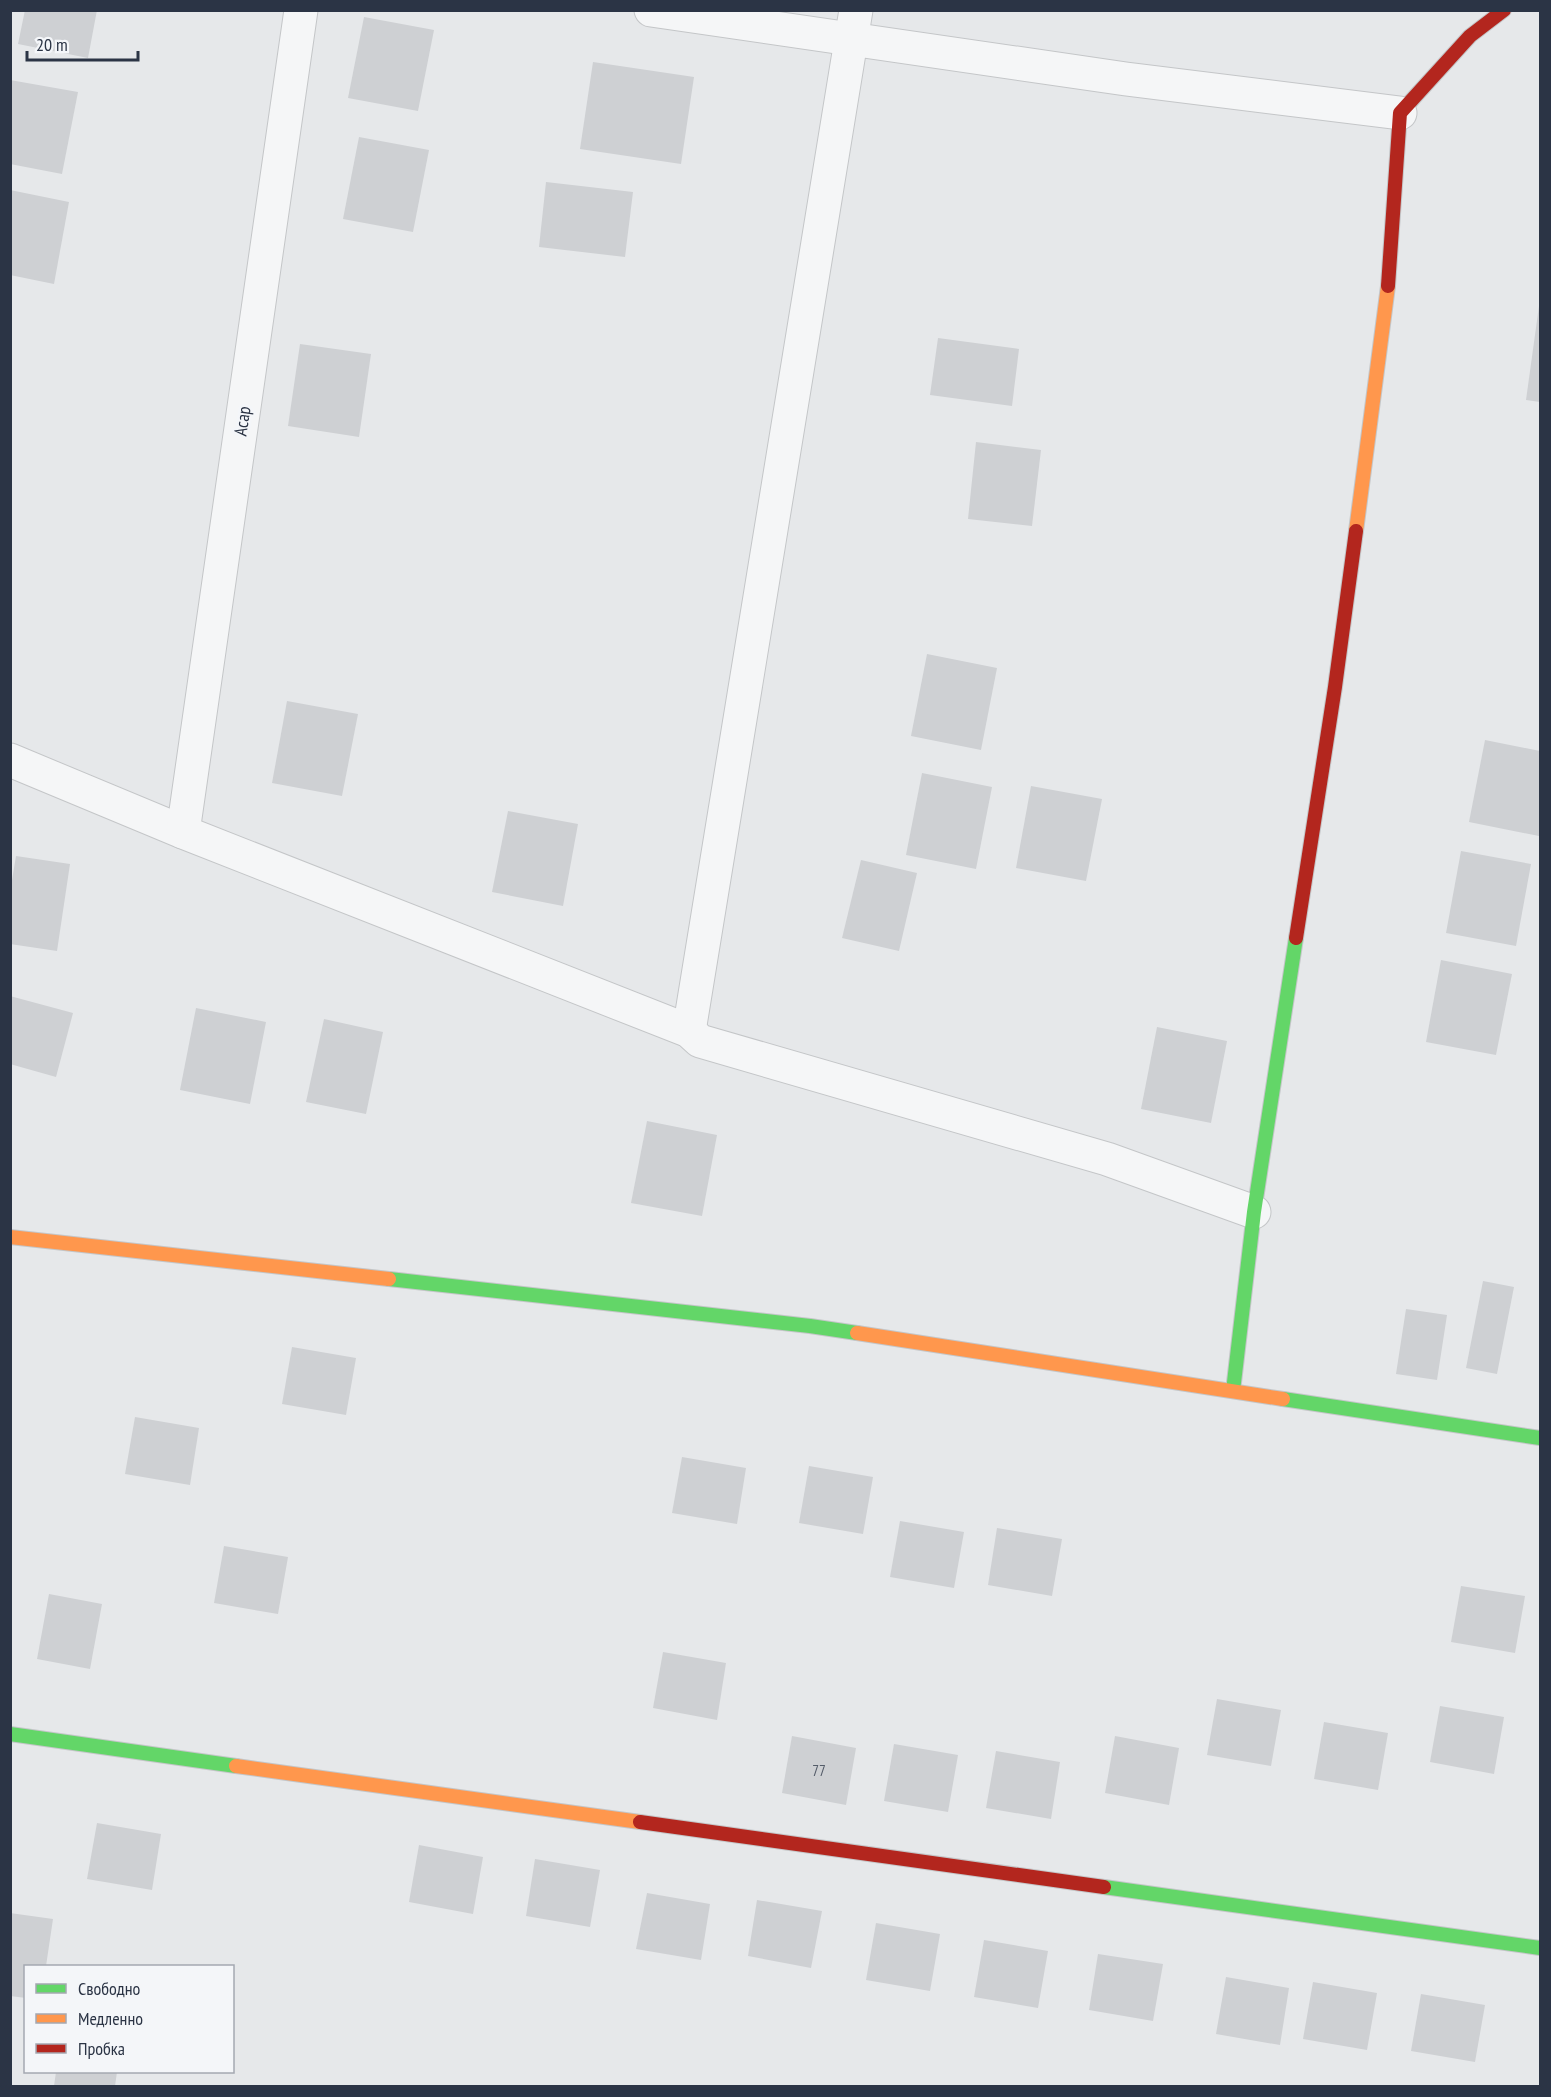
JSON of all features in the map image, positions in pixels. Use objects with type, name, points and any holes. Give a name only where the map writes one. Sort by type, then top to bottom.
[{"type":"street","name":"Асар","points":[[183,832],[301,10]]},
{"type":"street","points":[[651,10],[854,25],[1126,79],[1400,113]]},
{"type":"street","points":[[1233,1391],[1254,1212],[1335,687],[1373,411],[1390,267],[1400,113],[1470,36],[1504,10]]},
{"type":"street","points":[[689,1031],[854,25]]},
{"type":"street","points":[[10,760],[183,832],[689,1031],[700,1041],[1107,1159],[1254,1212]]},
{"type":"street","points":[[10,1237],[810,1326],[1540,1438]]},
{"type":"street","points":[[10,1734],[1540,1948]]},
{"type":"building","points":[[25,10],[97,10],[88,58],[18,44]]},
{"type":"building","points":[[364,17],[434,30],[418,111],[348,98]]},
{"type":"building","points":[[593,62],[694,77],[681,164],[580,149]]},
{"type":"building","points":[[10,80],[78,92],[62,174],[10,164]]},
{"type":"building","points":[[359,137],[429,150],[413,232],[343,219]]},
{"type":"building","points":[[546,182],[633,192],[625,257],[539,247]]},
{"type":"building","points":[[10,190],[69,202],[54,284],[10,275]]},
{"type":"building","points":[[1540,306],[1540,402],[1526,400]]},
{"type":"building","points":[[938,338],[1019,349],[1012,406],[930,395]]},
{"type":"building","points":[[300,344],[371,354],[359,437],[288,426]]},
{"type":"building","points":[[976,442],[1041,450],[1032,526],[968,519]]},
{"type":"building","points":[[927,654],[997,668],[981,750],[911,736]]},
{"type":"building","points":[[287,701],[358,714],[342,796],[272,783]]},
{"type":"building","points":[[1485,740],[1540,751],[1539,836],[1469,822]]},
{"type":"building","points":[[922,773],[992,787],[976,869],[906,855]]},
{"type":"building","points":[[1031,786],[1102,799],[1086,881],[1016,868]]},
{"type":"building","points":[[508,811],[578,824],[563,906],[492,892]]},
{"type":"building","points":[[1461,851],[1531,864],[1516,946],[1446,933]]},
{"type":"building","points":[[16,856],[70,864],[57,951],[10,944],[10,892]]},
{"type":"building","points":[[861,860],[917,873],[899,951],[842,938]]},
{"type":"building","points":[[1441,960],[1512,974],[1496,1055],[1426,1042]]},
{"type":"building","points":[[10,996],[73,1013],[56,1077],[10,1064]]},
{"type":"building","points":[[196,1008],[266,1022],[250,1104],[180,1090]]},
{"type":"building","points":[[324,1019],[383,1032],[366,1114],[306,1102]]},
{"type":"building","points":[[1157,1027],[1227,1041],[1211,1123],[1141,1109]]},
{"type":"building","points":[[647,1121],[717,1135],[702,1216],[631,1203]]},
{"type":"building","points":[[1483,1281],[1514,1287],[1497,1374],[1466,1368]]},
{"type":"building","points":[[1406,1309],[1447,1315],[1437,1380],[1396,1374]]},
{"type":"building","points":[[292,1347],[356,1358],[346,1415],[282,1404]]},
{"type":"building","points":[[135,1417],[199,1428],[190,1485],[125,1474]]},
{"type":"building","points":[[682,1457],[746,1468],[737,1524],[672,1513]]},
{"type":"building","points":[[809,1466],[873,1477],[863,1534],[799,1523]]},
{"type":"building","points":[[900,1521],[964,1532],[954,1588],[890,1577]]},
{"type":"building","points":[[997,1528],[1062,1539],[1052,1596],[988,1585]]},
{"type":"building","points":[[224,1546],[288,1557],[278,1614],[214,1603]]},
{"type":"building","points":[[1461,1586],[1525,1596],[1515,1653],[1451,1642]]},
{"type":"building","points":[[49,1594],[102,1604],[90,1669],[37,1659]]},
{"type":"building","points":[[663,1652],[726,1663],[717,1720],[653,1708]]},
{"type":"building","points":[[1217,1699],[1281,1710],[1271,1766],[1207,1755]]},
{"type":"building","points":[[1440,1706],[1504,1717],[1494,1774],[1430,1762]]},
{"type":"building","points":[[1324,1722],[1388,1733],[1378,1790],[1314,1779]]},
{"type":"building","points":[[792,1736],[856,1748],[846,1805],[782,1793]]},
{"type":"building","points":[[1115,1736],[1179,1748],[1169,1805],[1105,1793]]},
{"type":"building","points":[[894,1744],[958,1755],[948,1812],[884,1801]]},
{"type":"building","points":[[996,1751],[1060,1762],[1051,1819],[986,1808]]},
{"type":"building","points":[[97,1823],[161,1834],[152,1890],[87,1879]]},
{"type":"building","points":[[419,1845],[483,1857],[473,1914],[409,1902]]},
{"type":"building","points":[[535,1859],[600,1870],[590,1927],[526,1916]]},
{"type":"building","points":[[647,1893],[710,1904],[701,1960],[636,1949]]},
{"type":"building","points":[[757,1900],[822,1911],[811,1968],[748,1956]]},
{"type":"building","points":[[10,1913],[53,1919],[46,1965],[24,1965],[24,1998],[10,1996]]},
{"type":"building","points":[[876,1923],[940,1934],[930,1991],[866,1980]]},
{"type":"building","points":[[984,1940],[1048,1951],[1038,2008],[974,1997]]},
{"type":"building","points":[[1098,1954],[1163,1964],[1153,2021],[1089,2010]]},
{"type":"building","points":[[1226,1977],[1289,1988],[1280,2045],[1216,2034]]},
{"type":"building","points":[[1313,1982],[1377,1993],[1367,2050],[1303,2039]]},
{"type":"building","points":[[1421,1994],[1485,2005],[1475,2062],[1411,2051]]},
{"type":"building","points":[[56,2073],[117,2073],[115,2086],[54,2086]]},
{"type":"traffic: fast","points":[[1233,1391],[1254,1212],[1296,938]]},
{"type":"traffic: fast","points":[[389,1279],[857,1333]]},
{"type":"traffic: fast","points":[[1283,1399],[1540,1438]]},
{"type":"traffic: fast","points":[[10,1734],[236,1766]]},
{"type":"traffic: fast","points":[[1104,1887],[1540,1948]]},
{"type":"traffic: slow","points":[[1356,531],[1388,286]]},
{"type":"traffic: slow","points":[[10,1237],[389,1279]]},
{"type":"traffic: slow","points":[[857,1333],[1283,1399]]},
{"type":"traffic: slow","points":[[236,1766],[640,1822]]},
{"type":"traffic: jam","points":[[1388,286],[1400,113],[1470,36],[1504,10]]},
{"type":"traffic: jam","points":[[1296,938],[1335,687],[1356,531]]},
{"type":"traffic: jam","points":[[640,1822],[1104,1887]]}]
